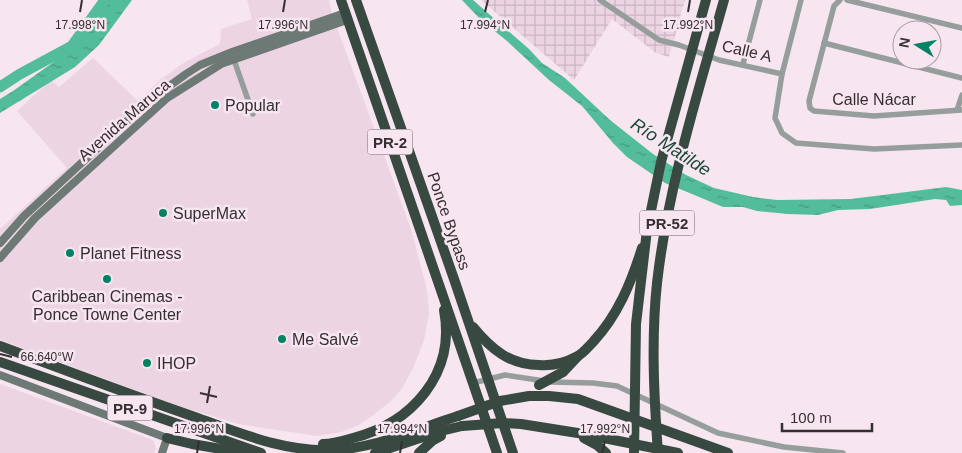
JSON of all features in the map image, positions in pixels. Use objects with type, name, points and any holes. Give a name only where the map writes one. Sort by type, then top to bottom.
[{"type":"highway","name":"Ponce Bypass","points":[[341,0],[495,450]]},
{"type":"highway","name":"Ponce Bypass","points":[[356,0],[513,453]]},
{"type":"highway","name":"PR-52","points":[[634,453],[636,324],[647,230],[661,162],[706,0]]},
{"type":"highway","name":"PR-52","points":[[658,453],[653,356],[657,283],[681,154],[724,0]]},
{"type":"highway","points":[[500,401],[549,381],[563,372],[599,335],[613,317],[626,294],[647,230]]},
{"type":"highway","points":[[303,450],[319,444],[331,444],[376,432],[401,417],[421,399],[437,373],[443,354],[446,337],[443,294]]},
{"type":"highway","points":[[467,320],[486,343],[502,356],[522,363],[542,365],[564,362],[578,356]]},
{"type":"highway","name":"PR-9","points":[[0,346],[127,394],[268,442],[303,450],[332,450],[358,447],[500,401]]},
{"type":"highway","name":"PR-9","points":[[0,362],[261,453]]},
{"type":"highway","points":[[500,401],[529,396],[549,396],[591,403],[728,453]]},
{"type":"highway","points":[[376,453],[459,427],[496,422],[522,424],[569,432],[678,453]]},
{"type":"highway","points":[[419,453],[432,441],[451,433],[459,427]]},
{"type":"highway","points":[[569,432],[590,441],[606,453]]},
{"type":"highway","points":[[166,438],[244,453]]},
{"type":"street","name":"Calle A","points":[[600,0],[659,40],[679,45],[719,60],[782,74]]},
{"type":"street","points":[[743,64],[760,0]]},
{"type":"street","points":[[801,0],[782,74],[775,118],[782,133],[796,143],[874,148],[962,145]]},
{"type":"street","name":"Calle Nácar","points":[[840,0],[834,6],[809,101],[810,108],[814,112],[874,116],[960,110]]},
{"type":"street","points":[[847,0],[962,28]]},
{"type":"street","name":"Avenida Maruca","points":[[0,258],[35,218],[160,104],[204,73],[221,64],[346,17]]},
{"type":"street","name":"Avenida Maruca","points":[[0,243],[24,216],[115,132],[150,100],[179,78],[200,66],[232,52],[346,17]]},
{"type":"street","points":[[824,43],[962,78]]},
{"type":"street","points":[[234,60],[253,114]]},
{"type":"street","points":[[960,110],[962,95]]},
{"type":"street","points":[[0,375],[166,438],[162,453]]},
{"type":"street","points":[[473,383],[505,375],[551,382],[593,383],[617,386],[718,433],[784,447],[843,453]]},
{"type":"shaded area","points":[[247,0],[329,0],[332,14],[411,229],[427,290],[429,314],[424,340],[403,387],[391,401],[376,413],[359,425],[341,432],[317,436],[238,424],[170,403],[0,340],[0,229],[67,168],[17,111],[51,80],[59,87],[93,58],[138,101],[161,79],[185,62],[220,44],[221,29],[252,19]]},
{"type":"shaded area","points":[[481,0],[685,0],[669,57],[656,53],[612,19],[574,80]]},
{"type":"shaded area","points":[[0,384],[153,440],[156,448],[154,453],[0,453]]},
{"type":"water","points":[[105,0],[132,0],[99,45],[75,67],[0,113],[0,99],[55,61],[67,43],[82,34],[96,22],[102,12]]},
{"type":"water","name":"Río Matilde","points":[[462,0],[473,0],[529,49],[542,63],[565,78],[610,120],[653,154],[686,175],[714,188],[753,197],[777,200],[851,199],[946,187],[962,190],[962,205],[950,206],[946,200],[935,199],[870,209],[838,210],[818,215],[757,211],[743,207],[723,207],[665,183],[627,157],[582,106],[549,80],[481,20]]},
{"type":"waterway","name":"Río Matilde","points":[[0,87],[72,46],[105,0]]},
{"type":"place","name":"Popular","points":[[215,105]]},
{"type":"place","name":"SuperMax","points":[[163,213]]},
{"type":"place","name":"Planet Fitness","points":[[70,253]]},
{"type":"place","name":"Caribbean Cinemas - Ponce Towne Center","points":[[107,279]]},
{"type":"place","name":"Me Salvé","points":[[282,339]]},
{"type":"place","name":"IHOP","points":[[147,363]]}]
